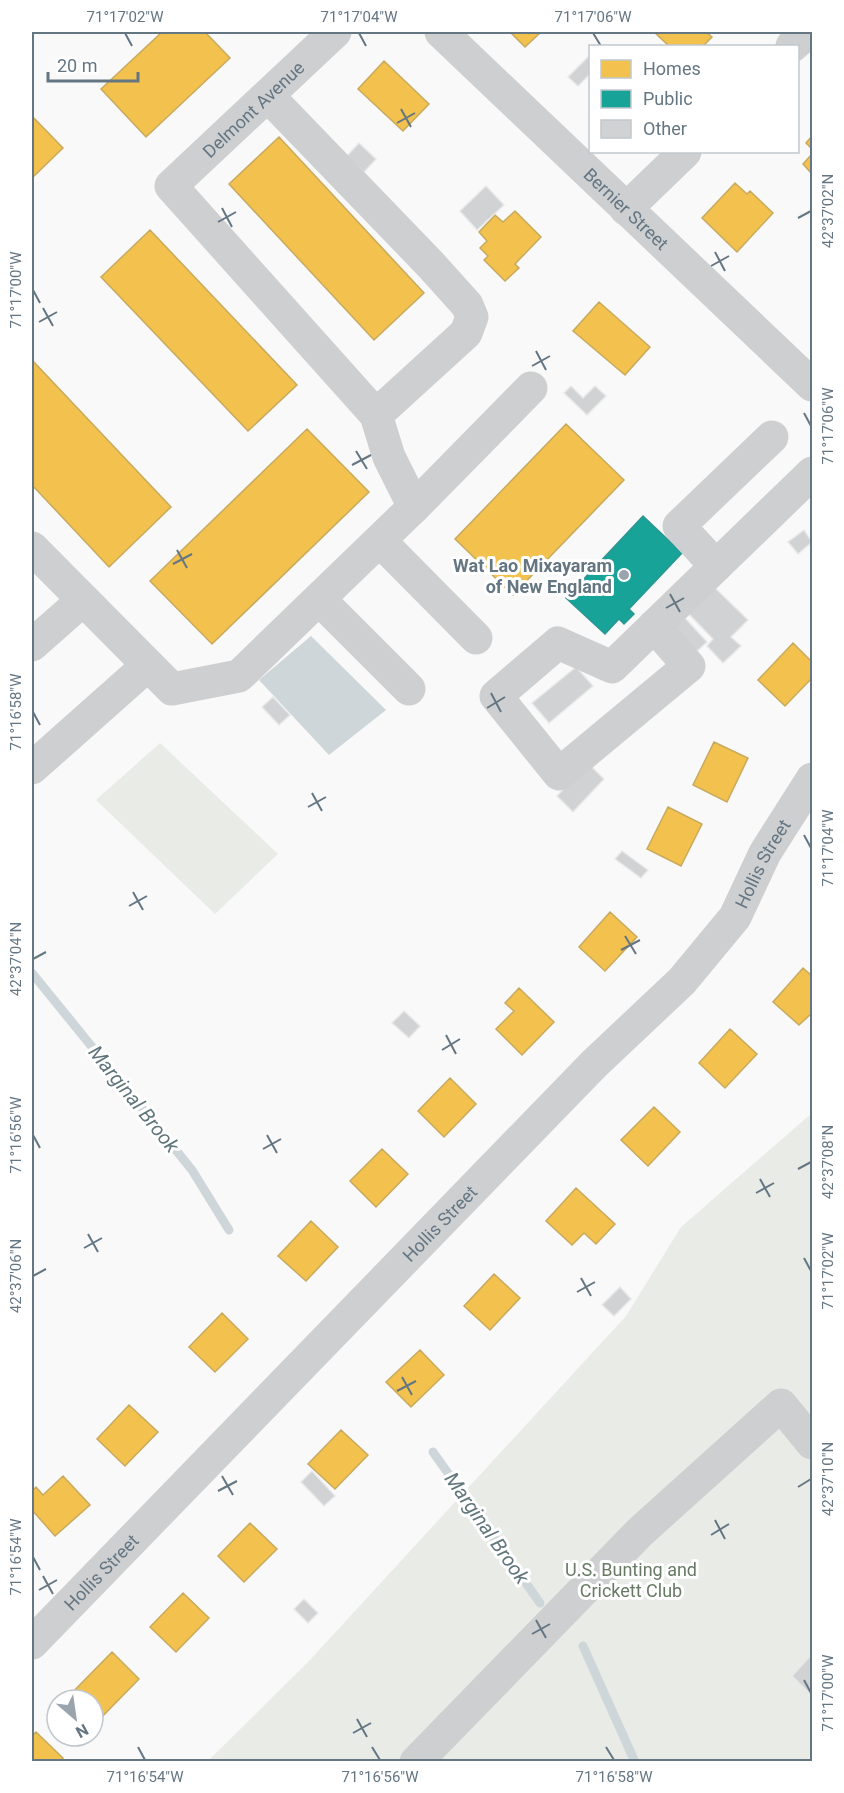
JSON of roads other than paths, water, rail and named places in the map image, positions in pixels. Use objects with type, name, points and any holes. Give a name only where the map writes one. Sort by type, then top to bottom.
[{"type":"street","name":"Delmont Avenue","points":[[335,32],[171,186],[376,416]]},
{"type":"street","name":"Bernier Street","points":[[441,32],[813,385]]},
{"type":"street","points":[[793,45],[808,32]]},
{"type":"street","points":[[268,96],[431,264],[467,305],[472,317],[466,333],[376,416],[389,457],[414,507]]},
{"type":"street","points":[[626,209],[684,153]]},
{"type":"street","points":[[32,548],[172,689],[239,676],[414,507],[531,388]]},
{"type":"street","points":[[716,566],[679,526],[772,437]]},
{"type":"street","points":[[654,626],[689,666],[559,774],[496,696],[558,643],[612,667],[654,626],[716,566],[813,473]]},
{"type":"street","points":[[380,540],[477,638]]},
{"type":"street","points":[[319,599],[409,689]]},
{"type":"street","points":[[32,645],[83,600]]},
{"type":"street","points":[[32,768],[147,665]]},
{"type":"street","name":"Hollis Street","points":[[32,1643],[594,1064],[682,981],[735,917],[765,853],[813,779]]},
{"type":"street","points":[[417,1761],[560,1612],[640,1533],[781,1405],[813,1443]]},
{"type":"waterway","name":"Marginal Brook","points":[[32,973],[192,1170],[229,1230]]},
{"type":"waterway","name":"Marginal Brook","points":[[433,1452],[540,1603]]},
{"type":"waterway","name":"Marginal Brook","points":[[583,1646],[635,1762]]},
{"type":"place","name":"Wat Lao Mixayaram of New England","points":[[624,575]]},
{"type":"park label","name":"U.S. Bunting and Crickett Club","points":[[631,1579]]}]
